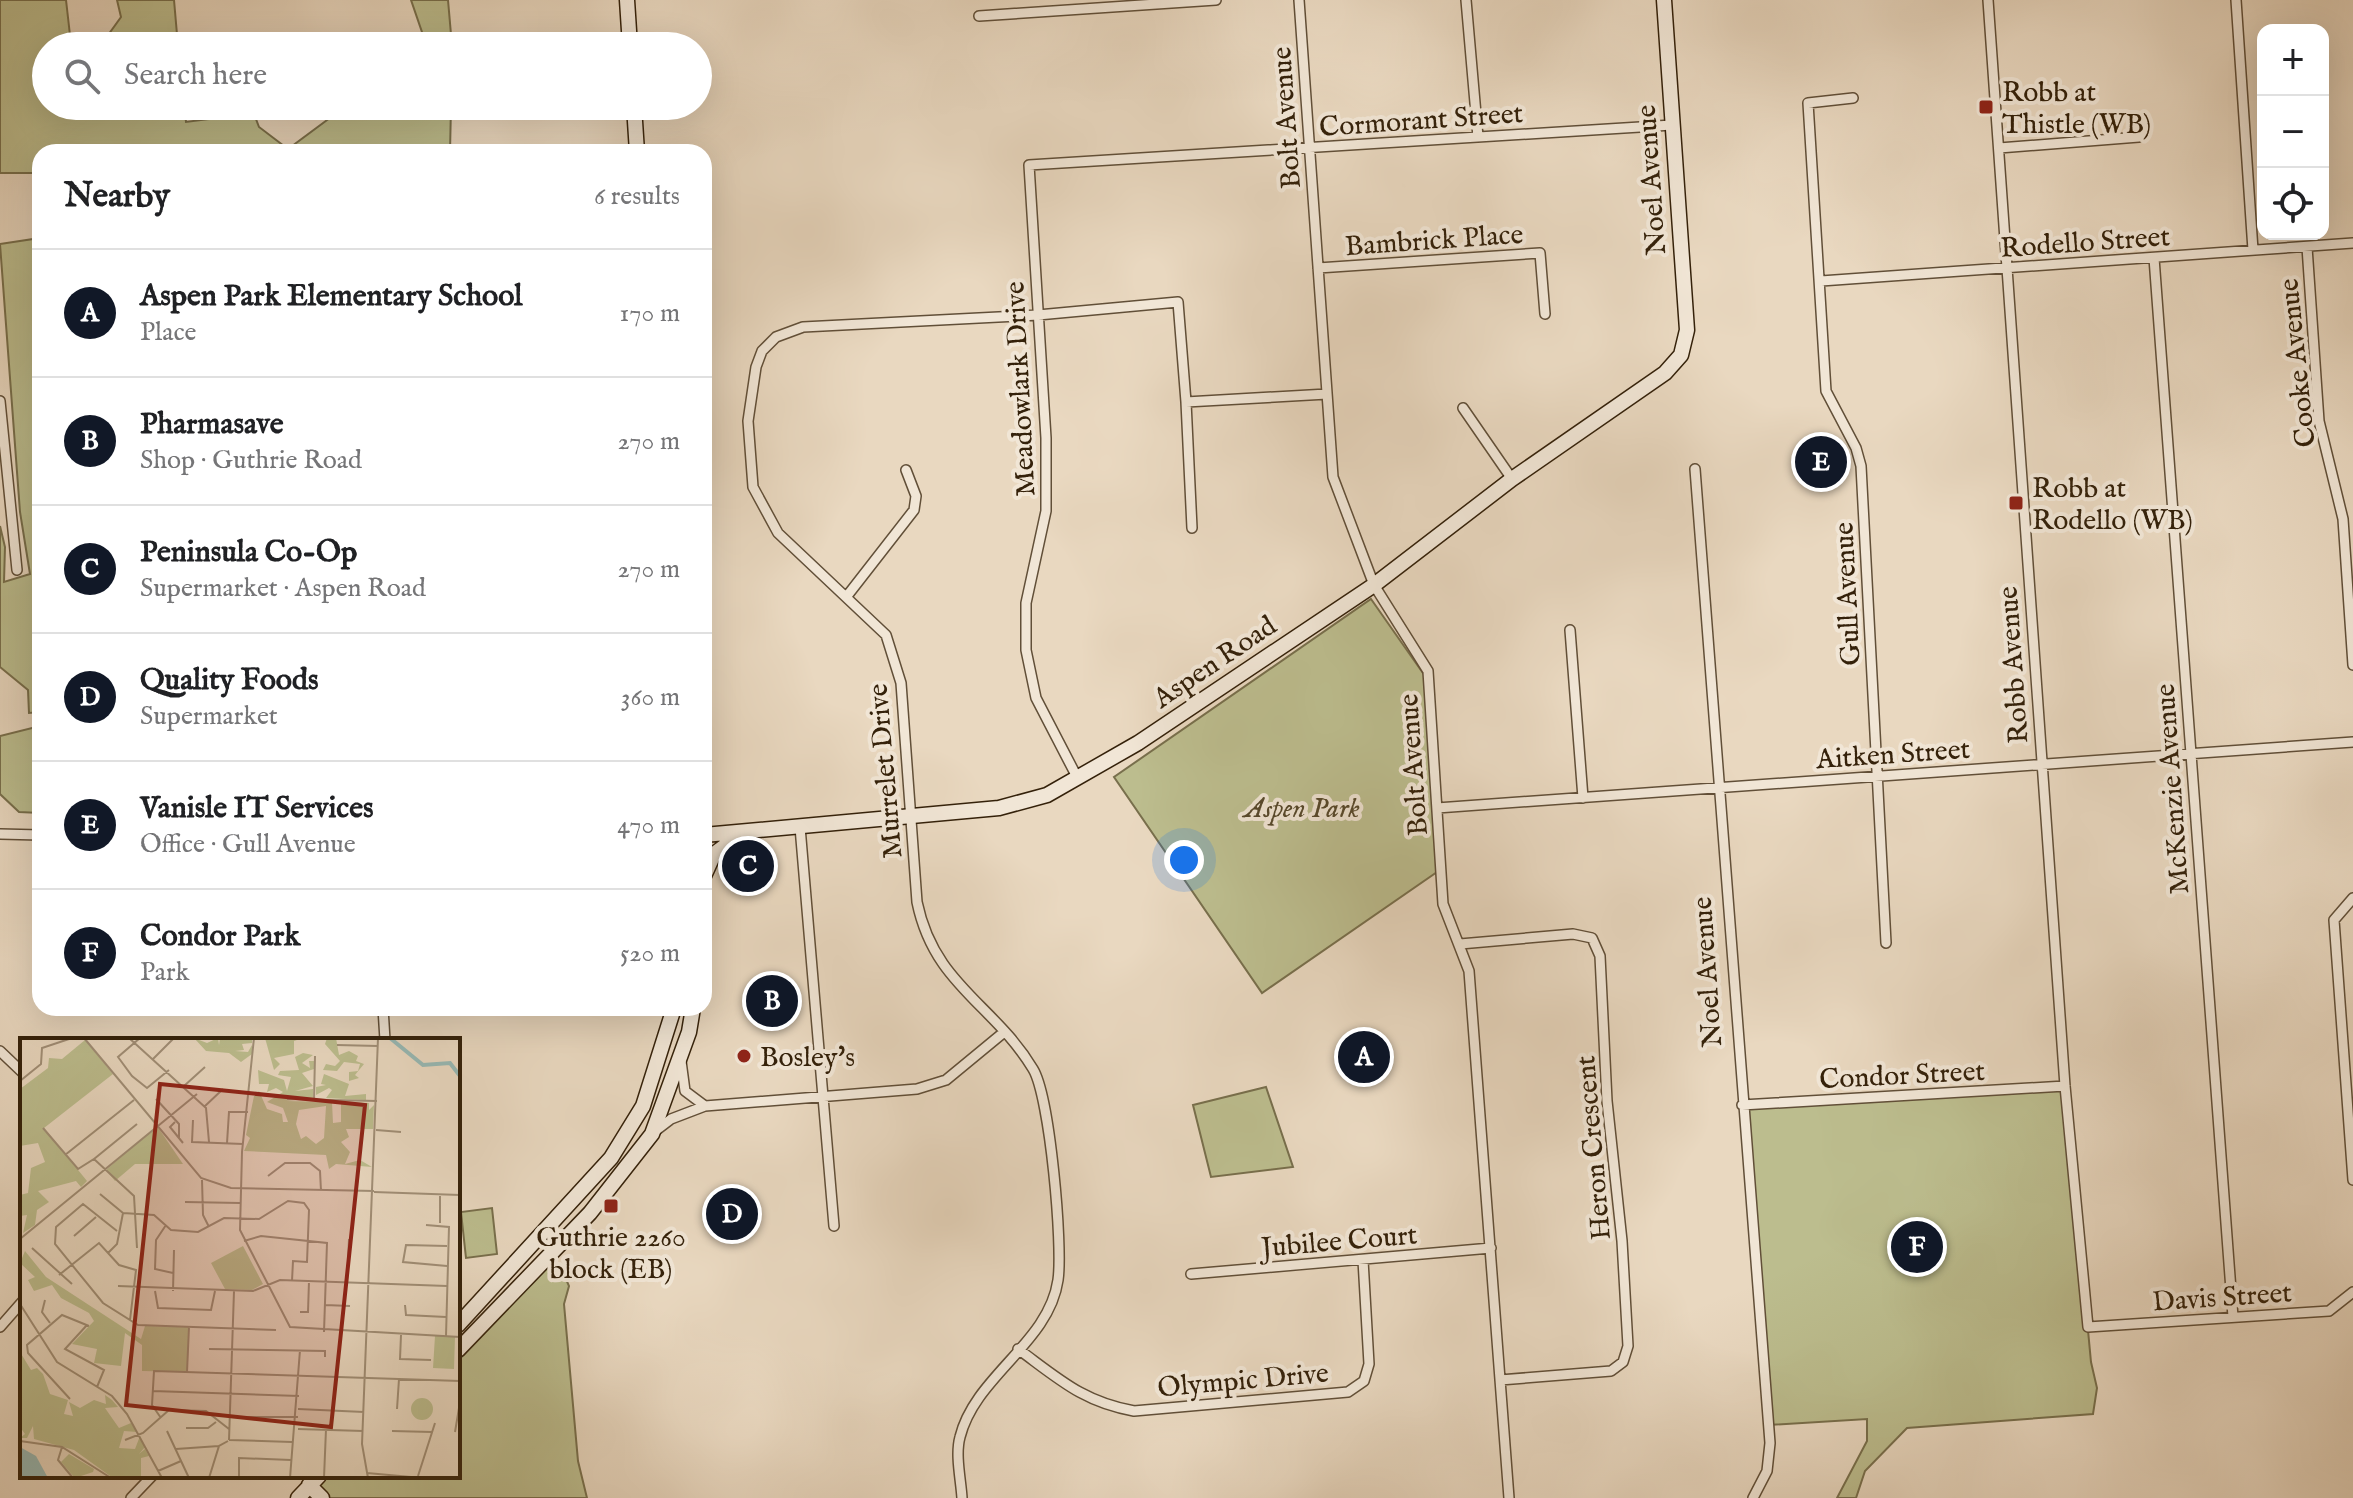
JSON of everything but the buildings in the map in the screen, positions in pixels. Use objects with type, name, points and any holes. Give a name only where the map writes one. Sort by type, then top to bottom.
[{"type":"street","points":[[627,0],[629,32]]},
{"type":"street","points":[[979,16],[1216,0]]},
{"type":"street","name":"Bolt Avenue","points":[[1299,0],[1333,477],[1374,585],[1428,671],[1443,904],[1469,971],[1509,1498]]},
{"type":"street","points":[[1466,0],[1478,137]]},
{"type":"street","name":"Noel Avenue","points":[[1664,0],[1687,330],[1681,355]]},
{"type":"street","name":"Robb Avenue","points":[[1988,0],[2065,1086],[2088,1327]]},
{"type":"street","points":[[2236,0],[2253,250]]},
{"type":"street","name":"Gull Avenue","points":[[1853,98],[1808,103],[1826,391],[1856,448],[1861,466],[1886,943]]},
{"type":"street","points":[[635,120],[636,144]]},
{"type":"street","name":"Cormorant Street","points":[[1027,170],[1672,125]]},
{"type":"street","points":[[1999,148],[2139,137]]},
{"type":"street","name":"Meadowlark Drive","points":[[1027,170],[1046,438],[1046,511],[1026,603],[1026,650],[1036,698],[1078,779]]},
{"type":"street","name":"Rodello Street","points":[[1821,281],[2353,243]]},
{"type":"street","name":"Cooke Avenue","points":[[2307,247],[2319,421],[2343,519],[2353,665]]},
{"type":"street","name":"Bambrick Place","points":[[1318,268],[1540,253],[1545,314]]},
{"type":"street","name":"McKenzie Avenue","points":[[2154,258],[2233,1317]]},
{"type":"street","name":"Murrelet Drive","points":[[962,1498],[958,1441],[968,1409],[1052,1307],[1059,1278],[1047,1109],[1033,1068],[936,957],[924,934],[917,902],[901,683],[886,635],[778,533],[753,487],[748,421],[752,385],[762,351],[776,337],[803,327],[1038,315],[1178,302],[1186,402]]},
{"type":"street","name":"Aspen Road","points":[[712,834],[999,808],[1047,795],[1078,779],[1374,585],[1512,479],[1665,373],[1681,355]]},
{"type":"street","points":[[1192,528],[1186,402],[1327,394]]},
{"type":"street","points":[[0,401],[17,570]]},
{"type":"street","points":[[1463,408],[1512,479]]},
{"type":"street","name":"Noel Avenue","points":[[1695,469],[1770,1443],[1767,1471],[1753,1498]]},
{"type":"street","points":[[847,596],[914,510],[916,496],[906,470]]},
{"type":"street","points":[[1570,630],[1583,798]]},
{"type":"street","name":"Aitken Street","points":[[1437,808],[2353,742]]},
{"type":"street","points":[[800,827],[834,1226]]},
{"type":"street","points":[[712,862],[721,846],[748,831]]},
{"type":"street","points":[[0,834],[32,835]]},
{"type":"street","points":[[2353,898],[2334,920],[2353,1180]]},
{"type":"street","name":"Heron Crescent","points":[[1460,944],[1573,934],[1592,938],[1600,956],[1607,1101],[1622,1241],[1628,1346],[1623,1362],[1611,1371],[1500,1380]]},
{"type":"street","points":[[384,1016],[385,1038]]},
{"type":"street","points":[[460,1323],[566,1211],[611,1158],[643,1106],[668,1038],[672,1016]]},
{"type":"street","points":[[652,1134],[681,1055],[691,1016]]},
{"type":"street","points":[[460,1348],[590,1213],[652,1134],[671,1119],[705,1106],[917,1089],[946,1080],[1003,1033]]},
{"type":"street","points":[[0,1051],[20,1070]]},
{"type":"street","points":[[681,1055],[685,1091],[705,1106]]},
{"type":"street","name":"Condor Street","points":[[1742,1105],[2065,1086]]},
{"type":"street","name":"Jubilee Court","points":[[1191,1274],[1491,1248]]},
{"type":"street","name":"Olympic Drive","points":[[1018,1349],[1078,1394],[1102,1405],[1134,1411],[1348,1392],[1364,1381],[1369,1364],[1363,1260]]},
{"type":"street","name":"Davis Street","points":[[2088,1327],[2329,1311],[2353,1292]]},
{"type":"street","points":[[0,1324],[20,1304]]},
{"type":"street","points":[[131,1498],[150,1478]]},
{"type":"street","points":[[298,1498],[309,1479],[322,1498]]},
{"type":"green space","points":[[0,0],[66,0],[70,32],[32,32],[32,120],[256,120],[259,127],[281,144],[32,144],[32,173],[0,173]]},
{"type":"green space","points":[[117,0],[174,0],[177,32],[110,32],[121,17]]},
{"type":"green space","points":[[411,0],[448,0],[451,32],[422,32]]},
{"type":"green space","points":[[327,120],[451,120],[450,144],[295,144]]},
{"type":"green space","points":[[32,239],[32,713],[29,713],[28,690],[0,667],[0,526],[5,547],[4,582],[30,574],[20,512],[0,244]]},
{"type":"green space","name":"Aspen Park","points":[[1371,599],[1425,676],[1437,872],[1262,993],[1114,777]]},
{"type":"green space","points":[[32,728],[32,813],[19,812],[0,794],[0,736]]},
{"type":"green space","points":[[2065,1086],[2091,1362],[2097,1388],[2093,1414],[1907,1428],[1865,1471],[1856,1498],[1837,1498],[1867,1441],[1867,1419],[1769,1425],[1742,1105]]},
{"type":"green space","points":[[1266,1087],[1293,1167],[1211,1177],[1193,1105]]},
{"type":"green space","points":[[492,1208],[497,1254],[466,1258],[461,1212]]},
{"type":"green space","points":[[538,1265],[562,1270],[569,1286],[564,1304],[578,1461],[587,1498],[322,1498],[309,1485],[317,1478],[460,1478],[460,1348]]},
{"type":"place","name":"Robb at Thistle (WB)","points":[[1986,107]]},
{"type":"place","name":"Vanisle IT Services","points":[[1821,462]]},
{"type":"place","name":"Robb at Rodello (WB)","points":[[2016,503]]},
{"type":"place","name":"Peninsula Co-Op","points":[[748,866]]},
{"type":"place","name":"Pharmasave","points":[[772,1001]]},
{"type":"place","name":"Bosley's","points":[[744,1056]]},
{"type":"place","name":"Aspen Park Elementary School","points":[[1364,1057]]},
{"type":"place","name":"Guthrie 2260 block (EB)","points":[[611,1206]]},
{"type":"place","name":"Quality Foods","points":[[732,1214]]},
{"type":"place","name":"Condor Park","points":[[1917,1247]]}]
